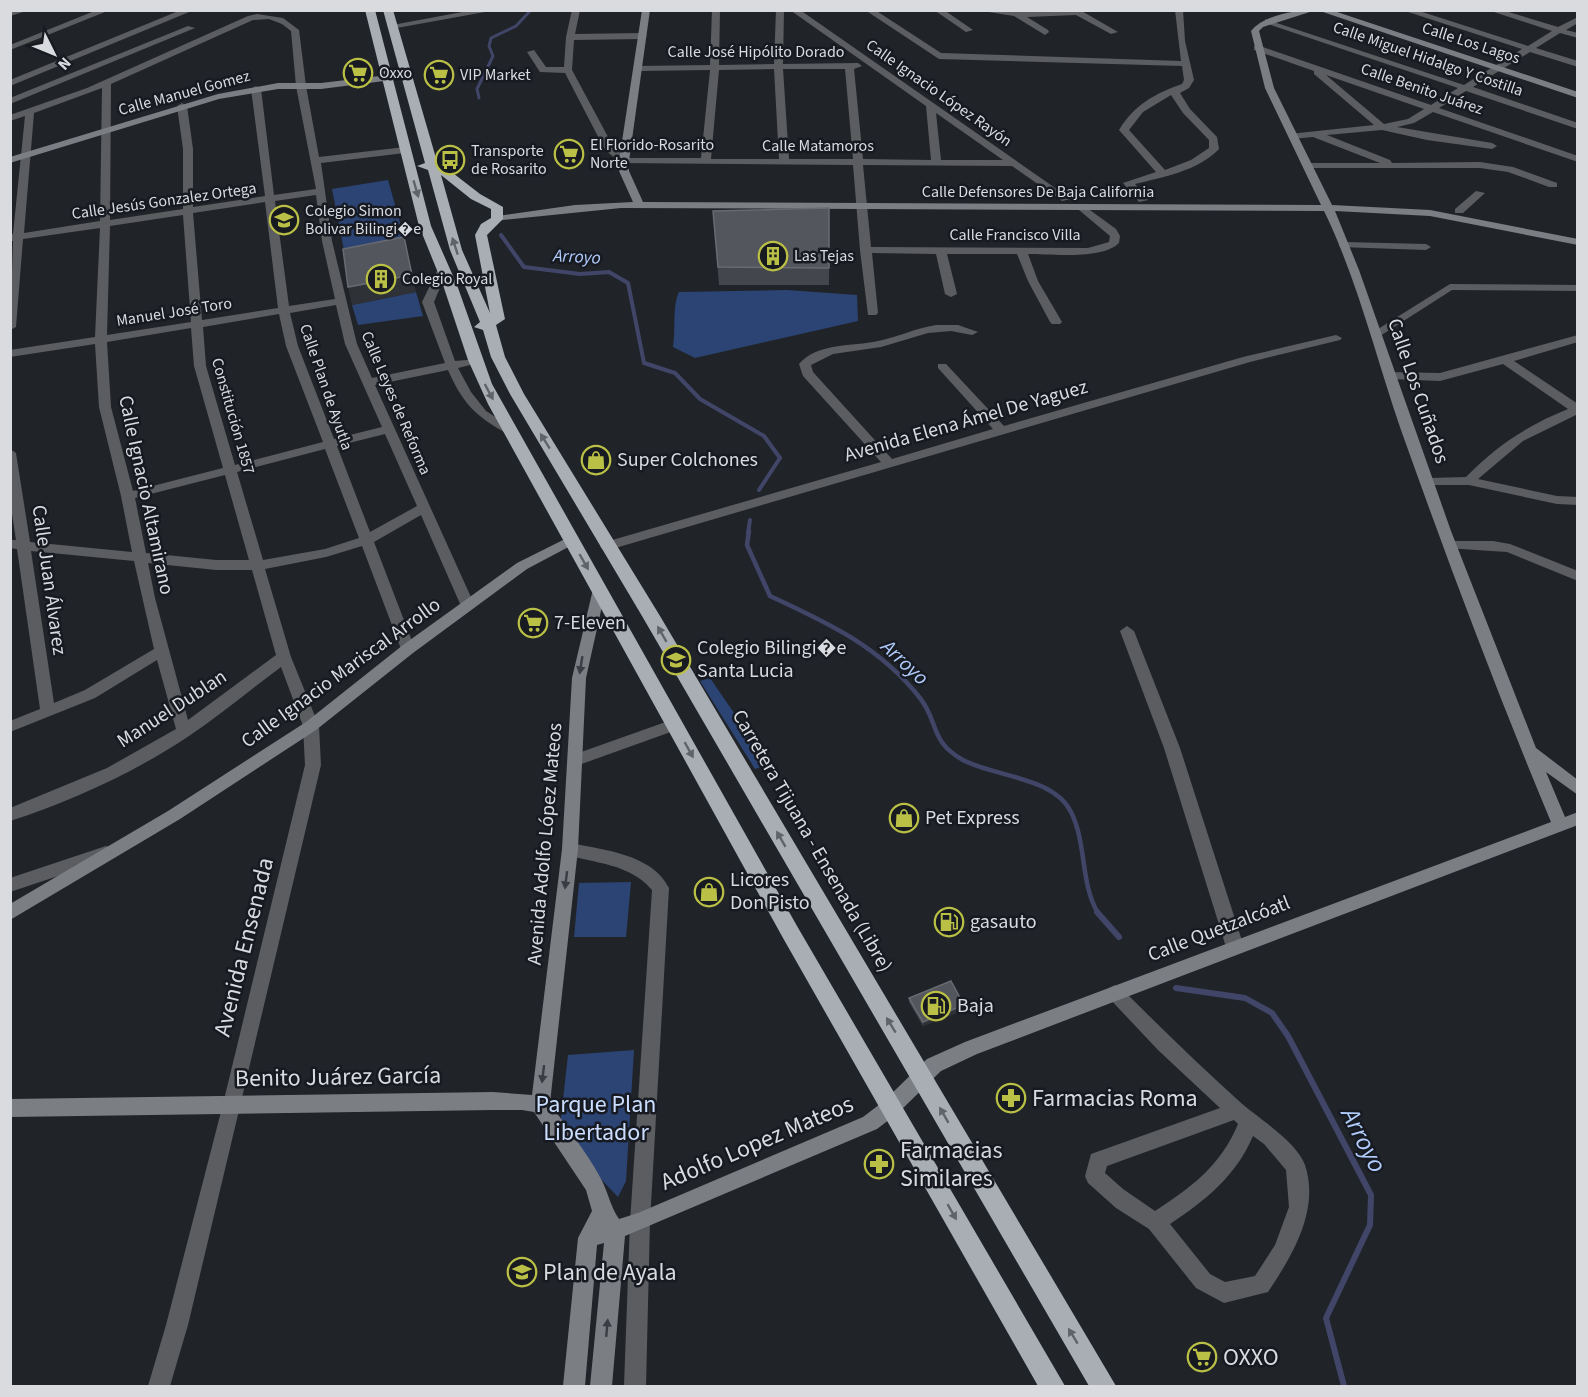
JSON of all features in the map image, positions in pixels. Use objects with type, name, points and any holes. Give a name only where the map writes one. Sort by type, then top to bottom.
[{"type":"highway","points":[[369,10],[425,226],[446,277],[474,361],[510,430],[556,506],[572,540],[790,932],[1052,1386]]},
{"type":"highway","name":"Carretera Tijuana - Ensenada (Libre)","points":[[388,10],[456,249],[489,326],[498,357],[517,394],[921,1075],[1102,1386]]},
{"type":"highway","points":[[399,128],[410,132],[420,164],[449,172],[470,194],[497,213],[481,235],[498,314],[495,323],[481,327],[472,322],[461,291],[446,277]]},
{"type":"highway","points":[[556,506],[576,491]]},
{"type":"main road","points":[[637,201],[624,171],[624,161],[646,10]]},
{"type":"main road","points":[[1257,48],[1255,31],[1268,21],[1312,10]]},
{"type":"main road","name":"Calle Los Lagos","points":[[1321,10],[1578,94]]},
{"type":"main road","name":"Calle Los Cuñados","points":[[1257,48],[1269,86],[1308,166],[1325,215],[1344,245],[1391,375],[1408,431],[1528,749],[1560,825]]},
{"type":"main road","name":"Calle Manuel Gomez","points":[[10,160],[182,106],[256,89],[405,76]]},
{"type":"main road","name":"Calle Defensores De Baja California","points":[[497,213],[637,201],[1066,204],[1143,200],[1325,215],[1401,207],[1459,211],[1509,226],[1578,242]]},
{"type":"main road","name":"Calle Defensores De Baja California","points":[[1066,204],[1083,208],[1282,208],[1325,215]]},
{"type":"main road","name":"Calle Defensores De Baja California","points":[[1401,207],[1509,226],[1578,235]]},
{"type":"main road","points":[[1282,208],[1325,215]]},
{"type":"main road","name":"Calle Ignacio Mariscal Arrollo","points":[[10,913],[115,850],[311,726],[408,649],[522,566],[572,540]]},
{"type":"main road","name":"Avenida Adolfo López Mateos","points":[[540,1105],[570,849],[579,678],[599,588]]},
{"type":"main road","points":[[1528,749],[1558,776],[1578,789]]},
{"type":"main road","name":"Calle Quetzalcóatl","points":[[891,1107],[921,1075],[946,1059],[971,1048],[1578,818]]},
{"type":"main road","name":"Benito Juárez García","points":[[10,1108],[493,1101],[522,1101],[540,1105]]},
{"type":"main road","points":[[540,1105],[593,1183],[600,1198],[602,1212],[615,1230],[602,1386]]},
{"type":"main road","name":"Adolfo Lopez Mateos","points":[[588,1238],[640,1222],[870,1123],[891,1107]]},
{"type":"main road","points":[[574,1386],[588,1238],[602,1212]]},
{"type":"street","points":[[10,14],[20,10]]},
{"type":"street","points":[[10,48],[106,10]]},
{"type":"street","points":[[10,83],[190,10]]},
{"type":"street","points":[[391,26],[492,10]]},
{"type":"street","points":[[576,10],[570,37],[568,70],[610,150],[624,161]]},
{"type":"street","points":[[706,160],[714,88],[716,10]]},
{"type":"street","points":[[780,10],[778,67],[784,162]]},
{"type":"street","name":"Calle Ignacio López Rayón","points":[[795,10],[930,104],[1066,204]]},
{"type":"street","points":[[868,10],[939,56],[1186,64]]},
{"type":"street","points":[[938,10],[969,30]]},
{"type":"street","points":[[980,10],[1016,14],[1077,12],[1114,32]]},
{"type":"street","points":[[1163,174],[1124,130],[1131,116],[1154,98],[1189,83],[1180,41],[1179,10]]},
{"type":"street","points":[[1406,10],[1521,31],[1558,30],[1578,36]]},
{"type":"street","points":[[1492,10],[1521,31],[1578,64]]},
{"type":"street","points":[[1016,14],[1046,32]]},
{"type":"street","name":"Calle Leyes de Reforma","points":[[152,63],[261,16],[282,20],[295,30],[327,241],[351,344],[422,508],[468,606]]},
{"type":"street","points":[[1521,31],[1558,30],[1578,19]]},
{"type":"street","name":"Calle Miguel Hidalgo Y Costilla","points":[[1268,21],[1578,126]]},
{"type":"street","points":[[10,101],[191,28]]},
{"type":"street","points":[[1292,136],[1402,124],[1433,109],[1498,68],[1521,31]]},
{"type":"street","points":[[570,37],[643,36]]},
{"type":"street","name":"Calle Benito Juárez","points":[[1257,48],[1578,159]]},
{"type":"street","points":[[133,52],[152,63]]},
{"type":"street","points":[[531,52],[543,70],[568,70]]},
{"type":"street","points":[[10,118],[106,83],[152,63]]},
{"type":"street","name":"Calle José Hipólito Dorado","points":[[639,68],[849,67],[873,64]]},
{"type":"street","points":[[1310,66],[1382,127],[1427,138],[1492,146]]},
{"type":"street","points":[[849,67],[872,313]]},
{"type":"street","name":"Calle Ignacio Altamirano","points":[[106,83],[107,130],[101,340],[105,407],[128,496],[139,557],[184,732]]},
{"type":"street","name":"Calle Plan de Ayutla","points":[[256,89],[272,200],[284,310],[292,346],[328,447],[408,649]]},
{"type":"street","points":[[1143,200],[1128,183],[1163,174],[1196,161],[1214,149],[1214,139],[1186,111],[1177,97],[1176,89]]},
{"type":"street","points":[[930,104],[936,162]]},
{"type":"street","name":"Constitución 1857","points":[[182,106],[188,149],[188,212],[200,366],[260,565],[284,657]]},
{"type":"street","points":[[10,327],[15,238],[27,155],[30,112]]},
{"type":"street","points":[[1313,134],[1396,165]]},
{"type":"street","points":[[314,161],[405,150]]},
{"type":"street","name":"Calle Matamoros","points":[[624,161],[1011,163]]},
{"type":"street","points":[[1308,166],[1480,165],[1510,169],[1553,185]]},
{"type":"street","name":"Calle Jesús Gonzalez Ortega","points":[[15,238],[321,191]]},
{"type":"street","points":[[1459,211],[1480,193]]},
{"type":"street","name":"Calle Francisco Villa","points":[[865,250],[1099,250],[1114,243],[1115,237],[1112,231],[1083,208]]},
{"type":"street","points":[[1344,245],[1426,248]]},
{"type":"street","points":[[941,250],[951,294]]},
{"type":"street","points":[[1021,250],[1033,281],[1056,322]]},
{"type":"street","points":[[446,277],[428,302],[453,366],[465,391],[480,412],[510,430]]},
{"type":"street","points":[[1376,334],[1450,287],[1578,288]]},
{"type":"street","name":"Manuel José Toro","points":[[10,354],[342,301]]},
{"type":"street","points":[[890,464],[807,373],[806,364],[814,358],[833,351],[878,345],[929,330],[943,328],[972,332]]},
{"type":"street","name":"Avenida Elena Ámel De Yaguez","points":[[607,546],[1247,359],[1336,338]]},
{"type":"street","points":[[1391,375],[1440,377],[1505,360],[1559,341],[1578,338]]},
{"type":"street","points":[[1505,360],[1577,410]]},
{"type":"street","points":[[367,384],[474,361]]},
{"type":"street","points":[[942,366],[1002,431]]},
{"type":"street","points":[[1469,481],[1514,438],[1535,426],[1577,410]]},
{"type":"street","points":[[128,496],[231,472],[389,429]]},
{"type":"street","name":"Calle Juan Álvarez","points":[[10,453],[18,545],[48,713]]},
{"type":"street","points":[[1429,482],[1469,481],[1557,500],[1578,501]]},
{"type":"street","points":[[18,545],[216,565],[260,565],[326,553],[365,541],[422,508]]},
{"type":"street","points":[[1451,545],[1493,545],[1510,548],[1578,577]]},
{"type":"street","points":[[1127,631],[1172,748],[1234,947]]},
{"type":"street","points":[[10,727],[90,694],[162,651]]},
{"type":"street","name":"Avenida Ensenada","points":[[159,1386],[177,1325],[310,786],[313,765],[311,726],[284,657]]},
{"type":"street","name":"Manuel Dublan","points":[[10,815],[122,767],[184,732],[284,657]]},
{"type":"street","points":[[576,760],[674,725]]},
{"type":"street","name":"Adolfo Lopez Mateos","points":[[570,849],[636,865],[652,877],[661,888],[640,1222]]},
{"type":"street","points":[[10,885],[115,850]]},
{"type":"street","points":[[1115,993],[1164,1044],[1242,1117],[1271,1138],[1296,1167],[1299,1207],[1284,1251],[1261,1285],[1224,1293],[1203,1281],[1156,1222],[1128,1206],[1095,1176],[1098,1160],[1242,1117]]},
{"type":"street","points":[[1156,1222],[1198,1194],[1236,1153],[1242,1117]]},
{"type":"street","points":[[634,1386],[640,1222]]},
{"type":"green space","points":[[388,180],[405,240],[406,253],[347,266],[332,189]]},
{"type":"green space","points":[[787,290],[857,295],[858,321],[695,358],[673,347],[679,292]]},
{"type":"green space","points":[[416,292],[423,316],[358,325],[352,305]]},
{"type":"green space","points":[[710,678],[769,764],[755,769],[700,681]]},
{"type":"green space","points":[[631,882],[626,937],[574,937],[579,883]]},
{"type":"green space","name":"Parque Plan Libertador","points":[[634,1050],[626,1181],[618,1197],[559,1135],[568,1055]]},
{"type":"building","name":"Las Tejas","points":[[829,208],[829,268],[718,267],[713,211]]},
{"type":"building","points":[[404,237],[412,275],[348,287],[343,249]]},
{"type":"building","name":"Baja","points":[[951,981],[964,1005],[923,1022],[909,998]]},
{"type":"waterway","points":[[479,98],[477,89],[493,56],[489,46],[491,38],[516,26],[531,10]]},
{"type":"waterway","name":"Arroyo","points":[[501,235],[524,267],[580,274],[609,272],[628,283],[644,363],[675,373],[700,399],[764,436],[780,458],[759,490]]},
{"type":"waterway","name":"Arroyo","points":[[748,533],[750,520]]},
{"type":"waterway","name":"Arroyo","points":[[749,531],[747,545],[770,596],[832,626],[870,650],[887,664],[920,698],[939,738],[952,753],[976,766],[1038,785],[1063,800],[1076,824],[1088,889],[1098,913]]},
{"type":"waterway","name":"Arroyo","points":[[1097,912],[1119,937]]},
{"type":"waterway","name":"Arroyo","points":[[1176,988],[1245,998],[1272,1013],[1288,1036],[1371,1195],[1370,1225],[1326,1318],[1344,1386]]},
{"type":"place","name":"Oxxo","points":[[358,73]]},
{"type":"place","name":"VIP Market","points":[[439,75]]},
{"type":"place","name":"El Florido-Rosarito Norte","points":[[569,154]]},
{"type":"place","name":"Transporte de Rosarito","points":[[450,160]]},
{"type":"place","name":"Colegio Simon Bolivar Bilingi�e","points":[[284,220]]},
{"type":"place","name":"Las Tejas","points":[[773,256]]},
{"type":"place","name":"Colegio Royal","points":[[381,279]]},
{"type":"place","name":"Super Colchones","points":[[596,460]]},
{"type":"place","name":"7-Eleven","points":[[533,623]]},
{"type":"place","name":"Colegio Bilingi�e Santa Lucia","points":[[676,660]]},
{"type":"place","name":"Pet Express","points":[[904,818]]},
{"type":"place","name":"Licores Don Pisto","points":[[709,892]]},
{"type":"place","name":"gasauto","points":[[949,922]]},
{"type":"place","name":"Baja","points":[[936,1006]]},
{"type":"place","name":"Farmacias Roma","points":[[1011,1098]]},
{"type":"place","name":"Farmacias Similares","points":[[879,1164]]},
{"type":"place","name":"Plan de Ayala","points":[[522,1272]]},
{"type":"place","name":"OXXO","points":[[1202,1357]]}]
